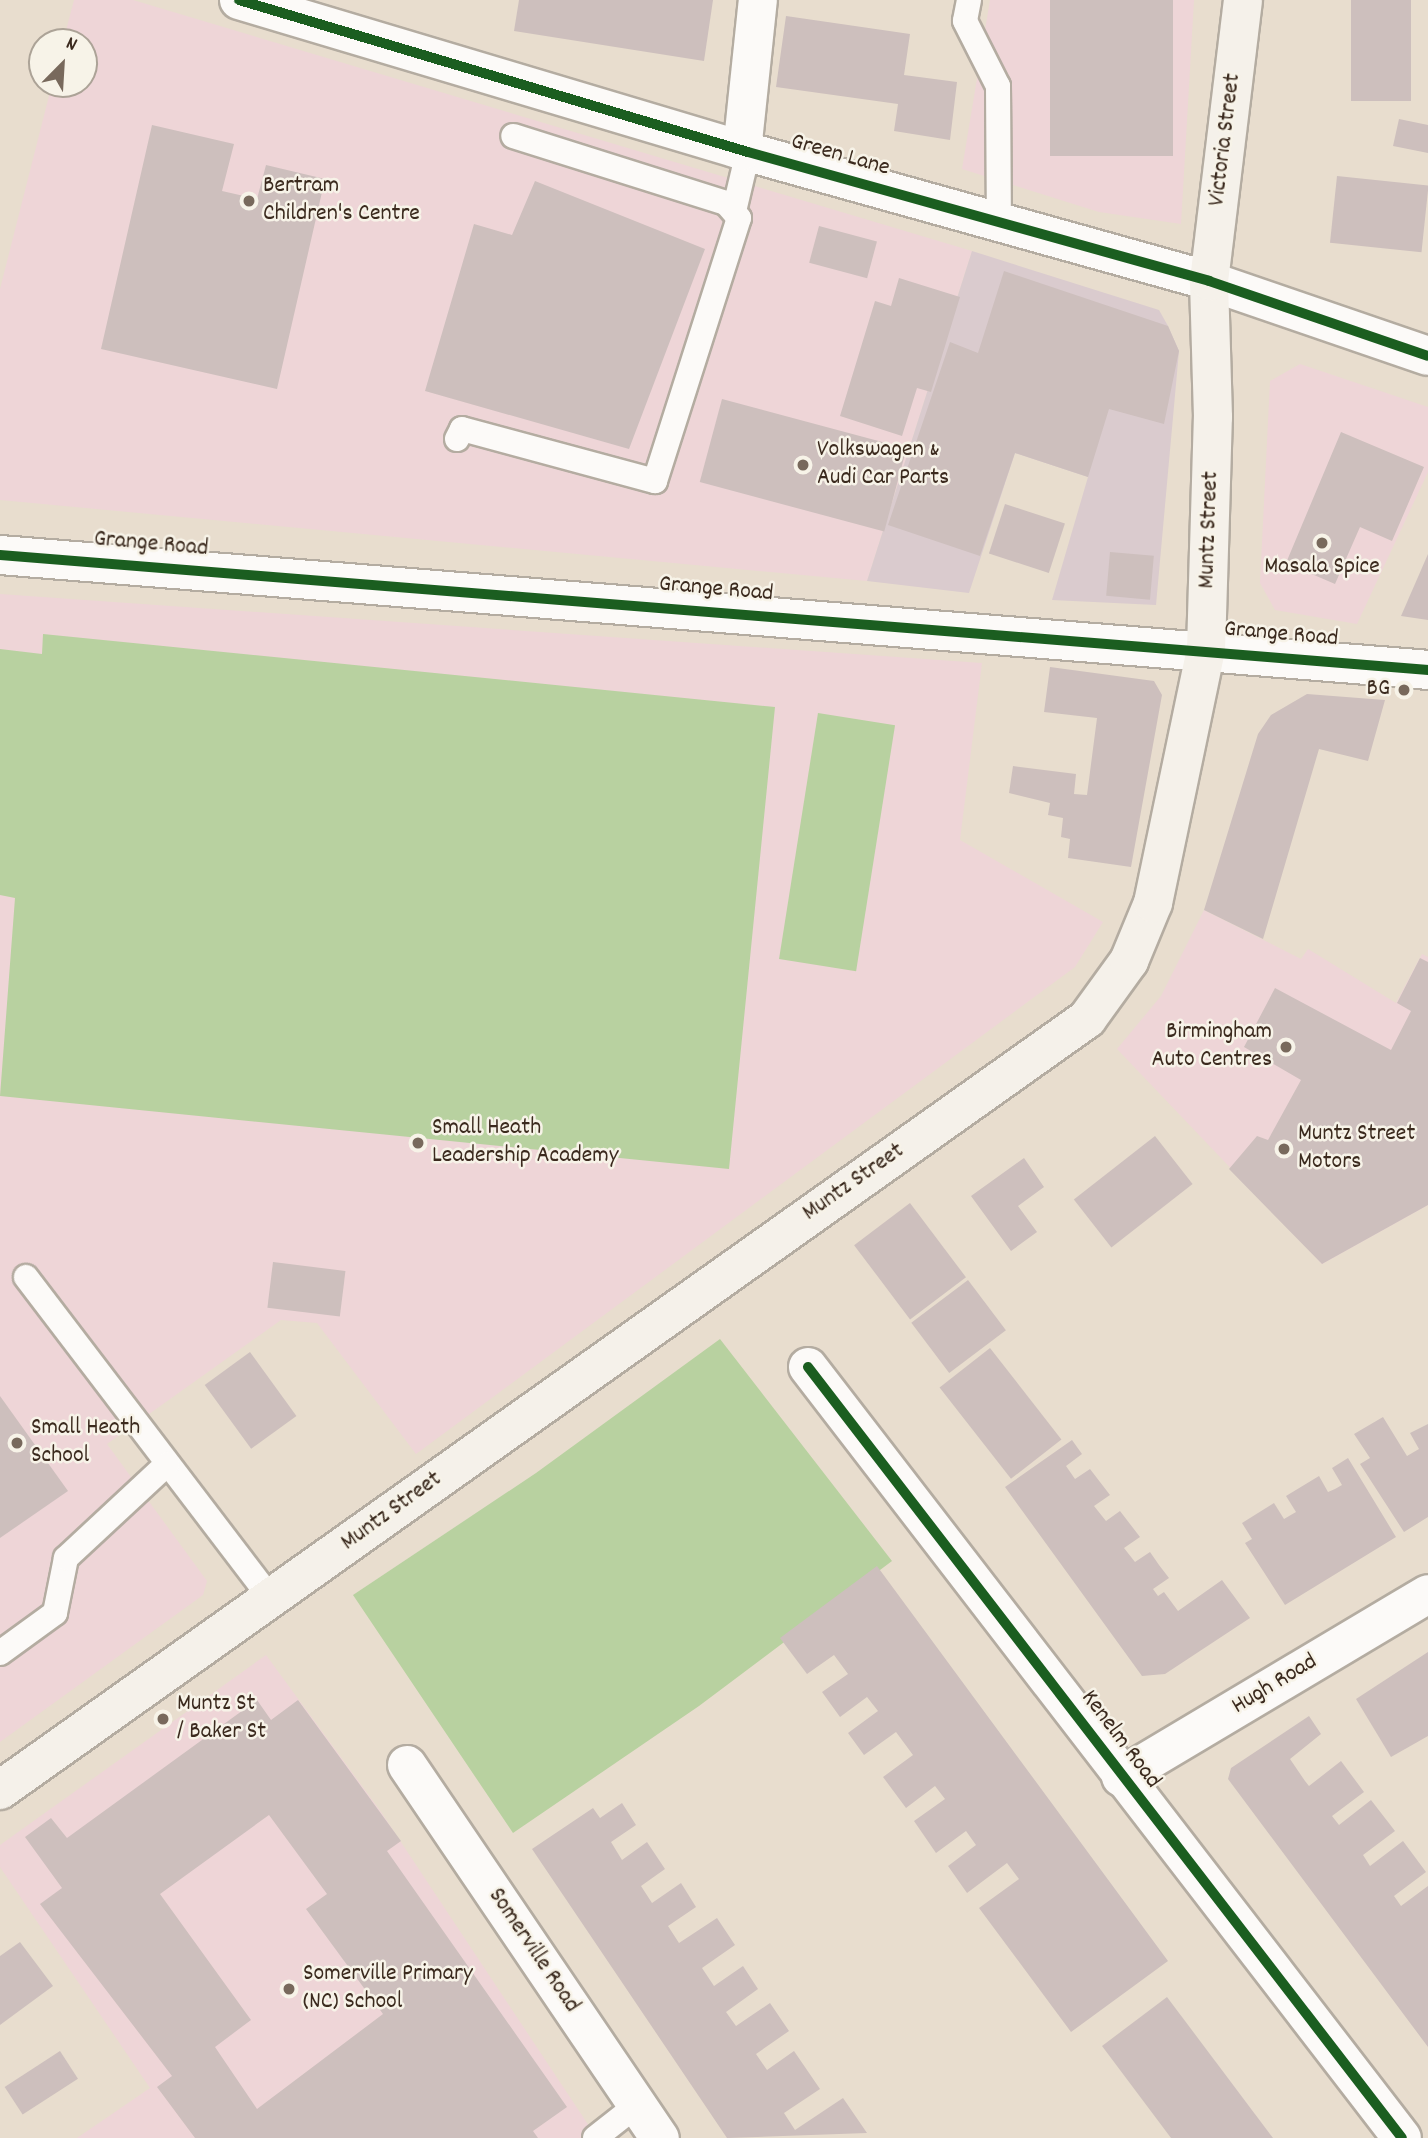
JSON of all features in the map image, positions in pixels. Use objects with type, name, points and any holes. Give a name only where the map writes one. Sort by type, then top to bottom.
[{"type":"main road","name":"Victoria Street","points":[[1209,281],[1242,0]]},
{"type":"main road","name":"Muntz Street","points":[[0,1790],[1087,1019],[1129,961],[1153,903],[1206,650],[1209,281]]},
{"type":"street","name":"Green Lane","points":[[239,0],[745,152],[1209,281],[1428,356]]},
{"type":"street","points":[[745,152],[758,0]]},
{"type":"street","name":"Grange Road","points":[[0,555],[1206,650],[1428,670]]},
{"type":"street","name":"Kenelm Road","points":[[808,1367],[1121,1777],[1402,2138]]},
{"type":"street","name":"Hugh Road","points":[[1121,1777],[1428,1594]]},
{"type":"street","name":"Somerville Road","points":[[407,1765],[660,2138]]},
{"type":"lane","points":[[969,0],[965,21],[998,86],[999,222]]},
{"type":"lane","points":[[513,136],[735,207]]},
{"type":"lane","points":[[457,439],[462,429],[553,461],[655,481],[736,234],[735,207],[745,152]]},
{"type":"lane","points":[[26,1277],[271,1599]]},
{"type":"lane","points":[[0,1653],[55,1613],[66,1558],[167,1464]]},
{"type":"lane","points":[[595,2138],[637,2105]]},
{"type":"shaded area","points":[[74,0],[133,0],[972,251],[867,581],[0,500],[0,289],[48,98],[98,98],[98,28],[67,28]]},
{"type":"shaded area","points":[[990,0],[1194,0],[1181,224],[1099,212],[962,169]]},
{"type":"shaded area","points":[[972,251],[1159,310],[1168,326],[1179,351],[1156,605],[1052,600],[1088,477],[1015,453],[969,593],[867,581]]},
{"type":"shaded area","points":[[1300,364],[1428,407],[1428,472],[1357,624],[1275,610],[1260,583],[1270,381]]},
{"type":"shaded area","name":"Small Heath Leadership Academy","points":[[0,594],[982,663],[960,840],[1103,922],[1075,967],[416,1454],[317,1323],[281,1320],[107,1444],[207,1581],[203,1595],[0,1742]]},
{"type":"shaded area","points":[[1204,910],[1301,959],[1308,949],[1396,1003],[1422,954],[1428,957],[1428,1205],[1322,1264],[1117,1049],[1161,996]]},
{"type":"shaded area","name":"Somerville Primary (NC) School","points":[[266,1655],[381,1812],[597,2138],[77,2138],[150,2088],[0,1867],[0,1845]]},
{"type":"green space","points":[[43,634],[775,707],[729,1169],[0,1096],[15,898],[0,895],[0,649],[42,654]]},
{"type":"green space","points":[[818,713],[895,725],[856,971],[779,959]]},
{"type":"green space","points":[[720,1339],[892,1561],[699,1706],[513,1833],[353,1595],[536,1473]]},
{"type":"building","points":[[519,0],[713,0],[704,61],[514,31]]},
{"type":"building","points":[[1050,0],[1173,0],[1173,156],[1050,156]]},
{"type":"building","points":[[1351,0],[1411,0],[1411,101],[1351,101]]},
{"type":"building","points":[[786,16],[910,34],[904,75],[957,82],[950,140],[894,131],[898,104],[776,87]]},
{"type":"building","points":[[1399,119],[1428,125],[1428,153],[1393,146]]},
{"type":"building","points":[[152,125],[234,144],[222,191],[257,199],[266,165],[325,179],[277,389],[101,349]]},
{"type":"building","points":[[1337,176],[1428,186],[1421,252],[1330,243]]},
{"type":"building","points":[[535,181],[705,249],[629,449],[425,391],[474,224],[512,235]]},
{"type":"building","points":[[819,226],[877,242],[867,278],[809,263]]},
{"type":"building","points":[[1004,271],[1168,326],[1179,351],[1164,424],[1109,409],[1088,477],[1015,453],[980,556],[888,525],[950,342],[978,353]]},
{"type":"building","points":[[899,278],[960,297],[931,392],[917,388],[902,436],[840,416],[875,301],[891,306]]},
{"type":"building","name":"Volkswagen & Audi Car Parts","points":[[722,399],[906,448],[884,532],[700,482]]},
{"type":"building","points":[[1341,432],[1424,467],[1392,541],[1360,527],[1335,584],[1286,563]]},
{"type":"building","points":[[1005,504],[1065,523],[1049,573],[989,553]]},
{"type":"building","points":[[1110,552],[1154,556],[1150,600],[1106,596]]},
{"type":"building","points":[[1428,554],[1428,620],[1401,616]]},
{"type":"building","points":[[1050,667],[1154,681],[1162,695],[1131,867],[1068,858],[1070,839],[1061,837],[1063,818],[1048,815],[1050,803],[1009,793],[1013,766],[1076,774],[1074,794],[1087,795],[1097,718],[1044,712]]},
{"type":"building","points":[[1307,694],[1385,700],[1368,761],[1319,749],[1263,939],[1204,910],[1258,734],[1271,715]]},
{"type":"building","points":[[1420,958],[1428,962],[1428,1205],[1322,1264],[1229,1169],[1257,1136],[1268,1140],[1301,1080],[1244,1047],[1275,988],[1391,1050],[1411,1011],[1397,1003]]},
{"type":"building","points":[[1155,1136],[1193,1184],[1111,1247],[1074,1199]]},
{"type":"building","points":[[1024,1158],[1044,1187],[1018,1206],[1037,1232],[1011,1251],[971,1196]]},
{"type":"building","points":[[910,1203],[966,1277],[910,1319],[854,1245]]},
{"type":"building","points":[[273,1262],[345,1271],[340,1317],[267,1308]]},
{"type":"building","points":[[968,1280],[1006,1330],[949,1373],[911,1323]]},
{"type":"building","points":[[990,1348],[1061,1439],[1011,1479],[940,1387]]},
{"type":"building","points":[[250,1352],[296,1416],[251,1449],[205,1385]]},
{"type":"building","name":"Small Heath School","points":[[0,1396],[68,1491],[0,1538]]},
{"type":"building","points":[[1383,1417],[1407,1456],[1419,1449],[1410,1433],[1428,1424],[1428,1517],[1404,1532],[1360,1464],[1370,1458],[1354,1434]]},
{"type":"building","points":[[1072,1440],[1082,1454],[1066,1466],[1075,1479],[1090,1469],[1110,1495],[1094,1506],[1106,1521],[1120,1511],[1140,1537],[1124,1548],[1135,1562],[1150,1552],[1169,1578],[1153,1589],[1158,1596],[1164,1592],[1178,1611],[1222,1580],[1250,1618],[1165,1674],[1142,1676],[1005,1487]]},
{"type":"building","points":[[1348,1458],[1396,1537],[1285,1605],[1245,1543],[1252,1539],[1242,1523],[1274,1503],[1284,1519],[1296,1512],[1286,1496],[1319,1476],[1328,1492],[1342,1485],[1332,1468]]},
{"type":"building","points":[[877,1566],[1168,1961],[1071,2032],[979,1908],[1019,1879],[1007,1863],[967,1893],[948,1866],[976,1845],[966,1831],[936,1853],[914,1821],[945,1799],[935,1786],[906,1808],[883,1777],[913,1755],[896,1732],[864,1755],[848,1733],[878,1711],[867,1697],[840,1717],[822,1692],[848,1674],[834,1655],[807,1674],[780,1638]]},
{"type":"building","points":[[1428,1652],[1428,1736],[1391,1757],[1356,1699]]},
{"type":"building","name":"Somerville Primary (NC) School","points":[[257,1700],[271,1720],[298,1700],[401,1841],[387,1851],[567,2107],[533,2131],[538,2138],[195,2138],[157,2087],[172,2076],[40,1904],[62,1888],[25,1837],[51,1818],[67,1838]],"holes":[[[269,1815],[327,1894],[306,1909],[383,2014],[257,2109],[215,2047],[251,2020],[160,1894]]]},
{"type":"building","points":[[1309,1716],[1321,1734],[1290,1759],[1305,1781],[1309,1786],[1341,1761],[1364,1792],[1332,1816],[1339,1825],[1371,1800],[1395,1831],[1363,1855],[1370,1866],[1403,1841],[1426,1872],[1394,1896],[1401,1906],[1428,1886],[1428,2047],[1228,1779],[1231,1768]]},
{"type":"building","points":[[622,1803],[636,1825],[611,1842],[622,1860],[647,1842],[665,1869],[641,1886],[652,1903],[681,1883],[696,1907],[668,1926],[679,1943],[717,1918],[735,1945],[702,1968],[714,1986],[743,1966],[758,1989],[726,2012],[736,2026],[770,2003],[789,2031],[756,2054],[767,2070],[794,2051],[820,2089],[784,2113],[795,2130],[843,2098],[867,2133],[727,2138],[532,1849],[593,1808],[600,1818]]},
{"type":"building","points":[[20,1942],[53,1986],[0,2025],[0,1956]]},
{"type":"building","points":[[1167,1997],[1273,2138],[1171,2138],[1102,2046]]},
{"type":"building","points":[[60,2051],[78,2079],[23,2115],[5,2087]]},
{"type":"cycle path","points":[[239,0],[748,152],[1209,281],[1428,356]]},
{"type":"cycle path","points":[[0,555],[1428,670]]},
{"type":"cycle path","points":[[808,1367],[1402,2138]]},
{"type":"place","name":"Bertram Children's Centre","points":[[249,201]]},
{"type":"place","name":"Volkswagen & Audi Car Parts","points":[[803,465]]},
{"type":"place","name":"Masala Spice","points":[[1322,543]]},
{"type":"place","name":"BG","points":[[1404,690]]},
{"type":"place","name":"Birmingham Auto Centres","points":[[1286,1047]]},
{"type":"place","name":"Small Heath Leadership Academy","points":[[418,1143]]},
{"type":"place","name":"Muntz Street Motors","points":[[1284,1149]]},
{"type":"place","name":"Small Heath School","points":[[17,1443]]},
{"type":"place","name":"Muntz St / Baker St","points":[[163,1719]]},
{"type":"place","name":"Somerville Primary (NC) School","points":[[289,1989]]}]
